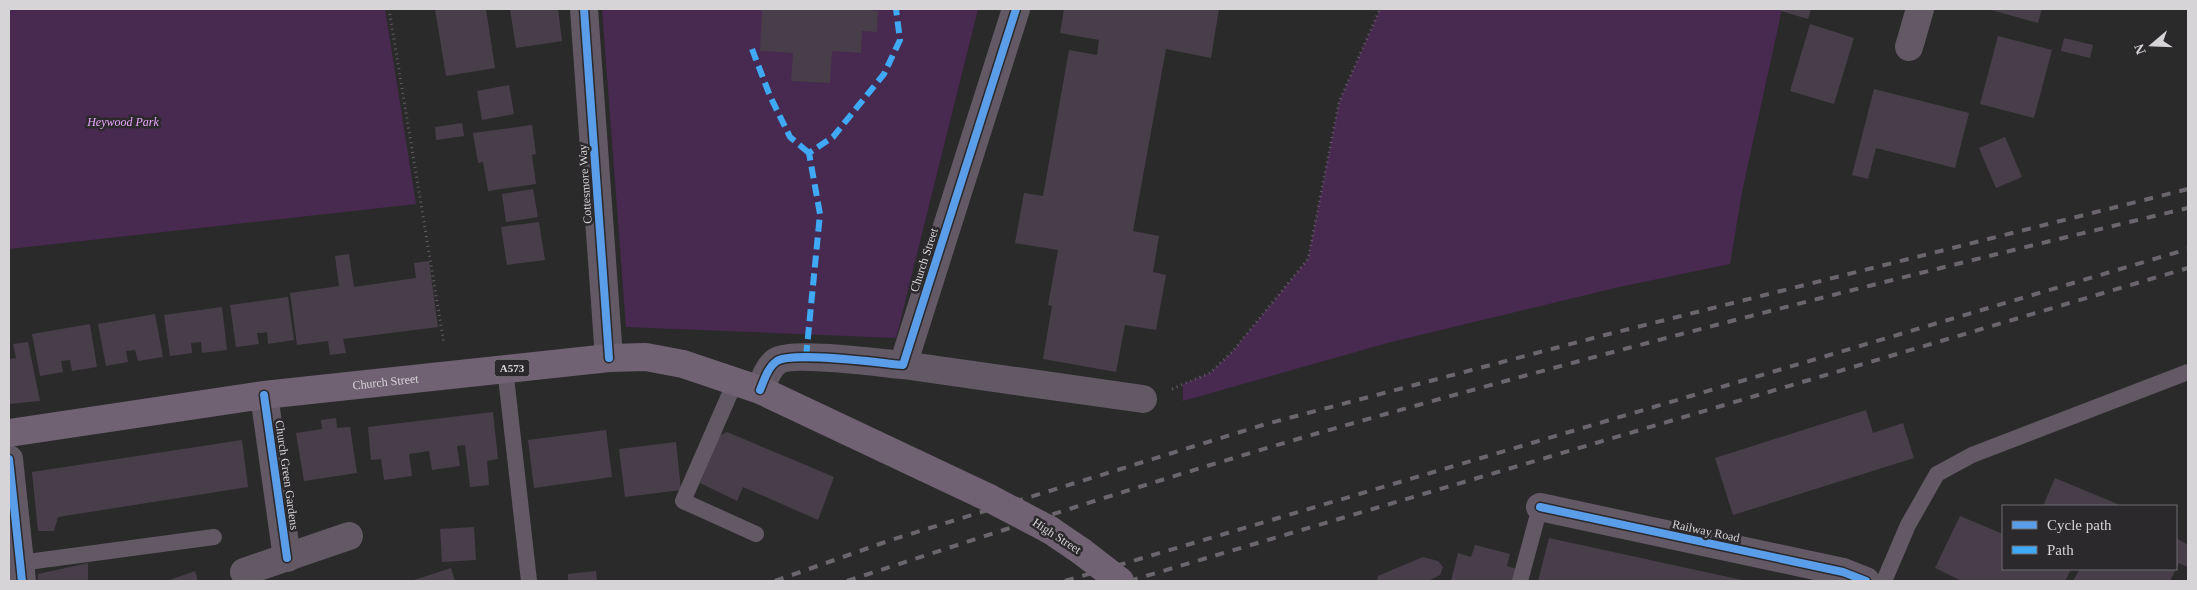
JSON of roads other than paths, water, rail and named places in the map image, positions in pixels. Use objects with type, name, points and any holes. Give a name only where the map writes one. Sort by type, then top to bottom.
[{"type":"main road","name":"Church Street","points":[[9,434],[264,395],[505,368],[609,358],[646,357],[683,364],[747,386],[989,498]]},
{"type":"main road","name":"High Street","points":[[989,498],[1050,530],[1120,581]]},
{"type":"street","name":"Cottesmore Way","points":[[584,9],[609,358]]},
{"type":"street","name":"Church Street","points":[[903,365],[1016,9]]},
{"type":"street","points":[[1909,47],[1920,9]]},
{"type":"street","points":[[747,386],[784,358],[806,357],[903,365],[1143,399]]},
{"type":"street","name":"Church Green Gardens","points":[[264,395],[287,558]]},
{"type":"street","points":[[9,459],[21,572]]},
{"type":"street","name":"Railway Road","points":[[1540,507],[1843,572],[1866,581]]},
{"type":"street","points":[[244,572],[349,536]]},
{"type":"lane","points":[[505,368],[529,581]]},
{"type":"lane","points":[[1884,581],[1908,525],[1937,474],[1972,455],[2188,372]]},
{"type":"lane","points":[[747,386],[683,502],[756,534]]},
{"type":"lane","points":[[1520,581],[1540,507]]},
{"type":"lane","points":[[21,572],[214,537]]},
{"type":"railway","points":[[775,581],[891,540],[1266,424],[1605,335],[2188,189]]},
{"type":"railway","points":[[847,581],[1192,471],[1417,405],[1746,317],[2188,208]]},
{"type":"railway","points":[[1065,581],[2188,249]]},
{"type":"railway","points":[[1129,581],[2188,268]]},
{"type":"park label","name":"Heywood Park","points":[[123,122]]}]
